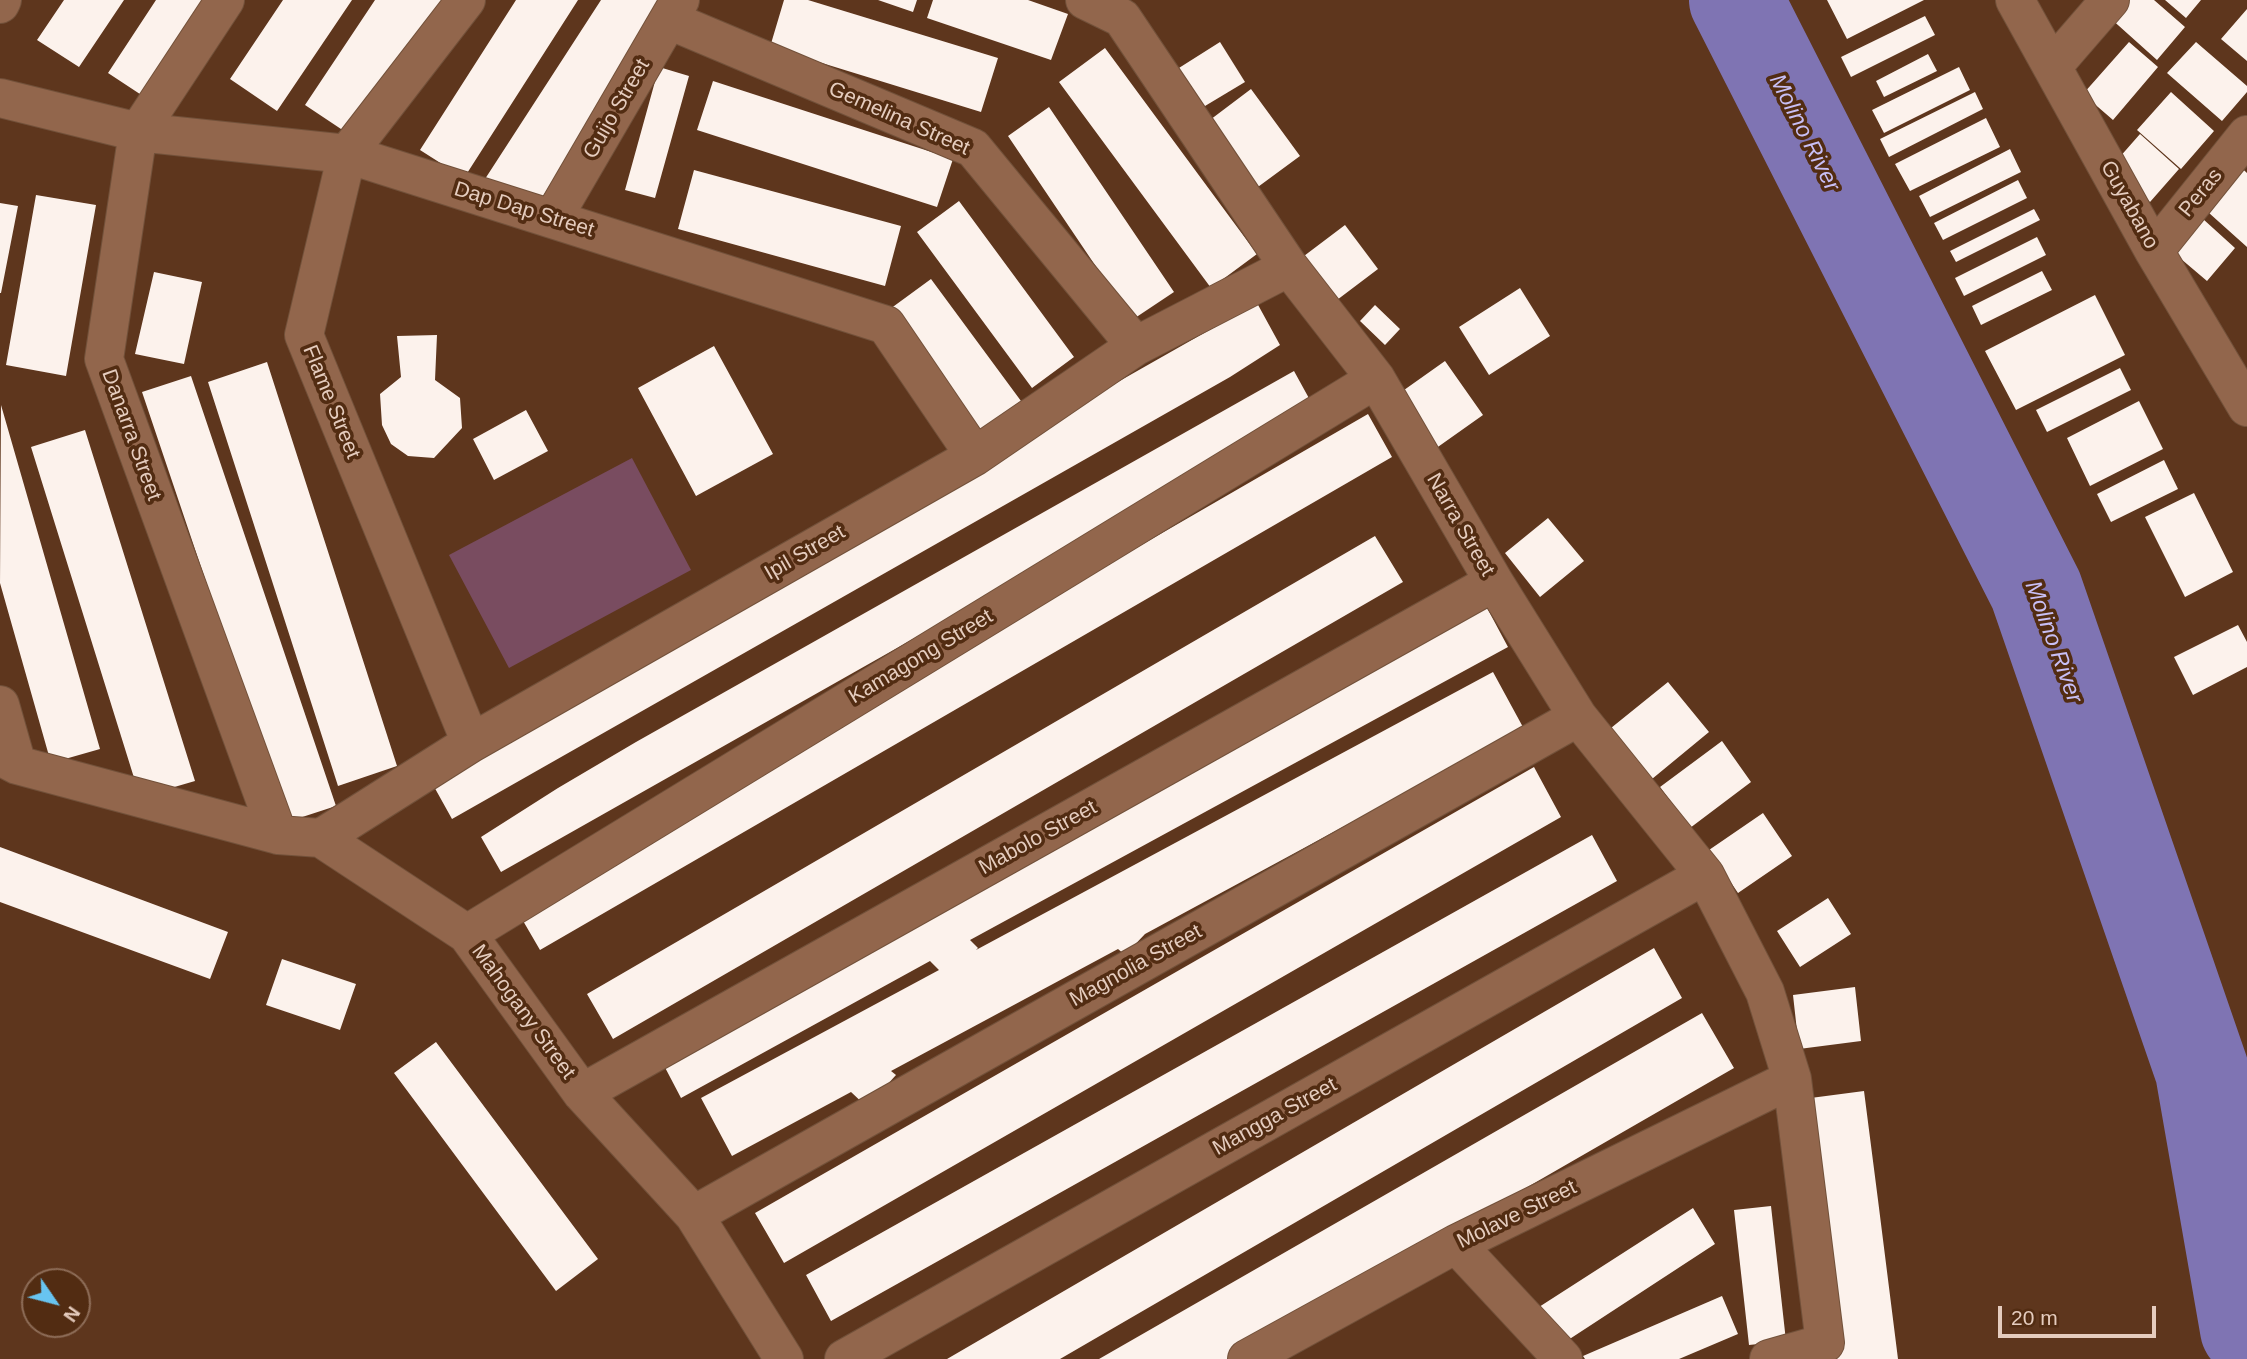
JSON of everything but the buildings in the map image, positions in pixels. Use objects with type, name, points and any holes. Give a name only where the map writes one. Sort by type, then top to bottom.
[{"type":"street","name":"Danarra Street","points":[[225,0],[138,132],[104,359],[278,835]]},
{"type":"street","name":"Flame Street","points":[[466,0],[347,154],[304,335],[471,743]]},
{"type":"street","name":"Narra Street","points":[[1085,0],[1122,18],[1289,267],[1376,379],[1494,582],[1578,717],[1705,875],[1765,992],[1792,1079],[1825,1343],[1769,1359]]},
{"type":"street","name":"Guyabano","points":[[2015,0],[2154,251],[2245,399]]},
{"type":"street","points":[[2052,67],[2110,0]]},
{"type":"street","name":"Guijo Street","points":[[553,218],[674,10]]},
{"type":"street","name":"Gemelina Street","points":[[674,10],[973,148],[1136,346]]},
{"type":"street","name":"Dap Dap Street","points":[[0,97],[138,132],[347,154],[886,325],[975,456]]},
{"type":"street","name":"Peras","points":[[2154,251],[2247,135]]},
{"type":"street","name":"Ipil Street","points":[[321,838],[471,743],[975,456],[1136,346],[1289,267]]},
{"type":"street","name":"Kamagong Street","points":[[467,934],[1376,379]]},
{"type":"street","name":"Mabolo Street","points":[[582,1093],[1494,582]]},
{"type":"street","points":[[0,705],[9,760]]},
{"type":"street","name":"Magnolia Street","points":[[694,1215],[1578,717]]},
{"type":"street","name":"Mahogany Street","points":[[9,760],[278,835],[321,838],[467,934],[582,1093],[694,1215],[784,1359]]},
{"type":"street","name":"Mangga Street","points":[[844,1359],[1705,875]]},
{"type":"street","name":"Molave Street","points":[[1247,1359],[1456,1244],[1792,1079]]},
{"type":"street","points":[[1456,1244],[1563,1359]]},
{"type":"shaded area","points":[[632,458],[691,570],[509,668],[449,555]]},
{"type":"waterway","name":"Molino River","points":[[1736,0],[2036,590],[2202,1071],[2247,1329]]}]
